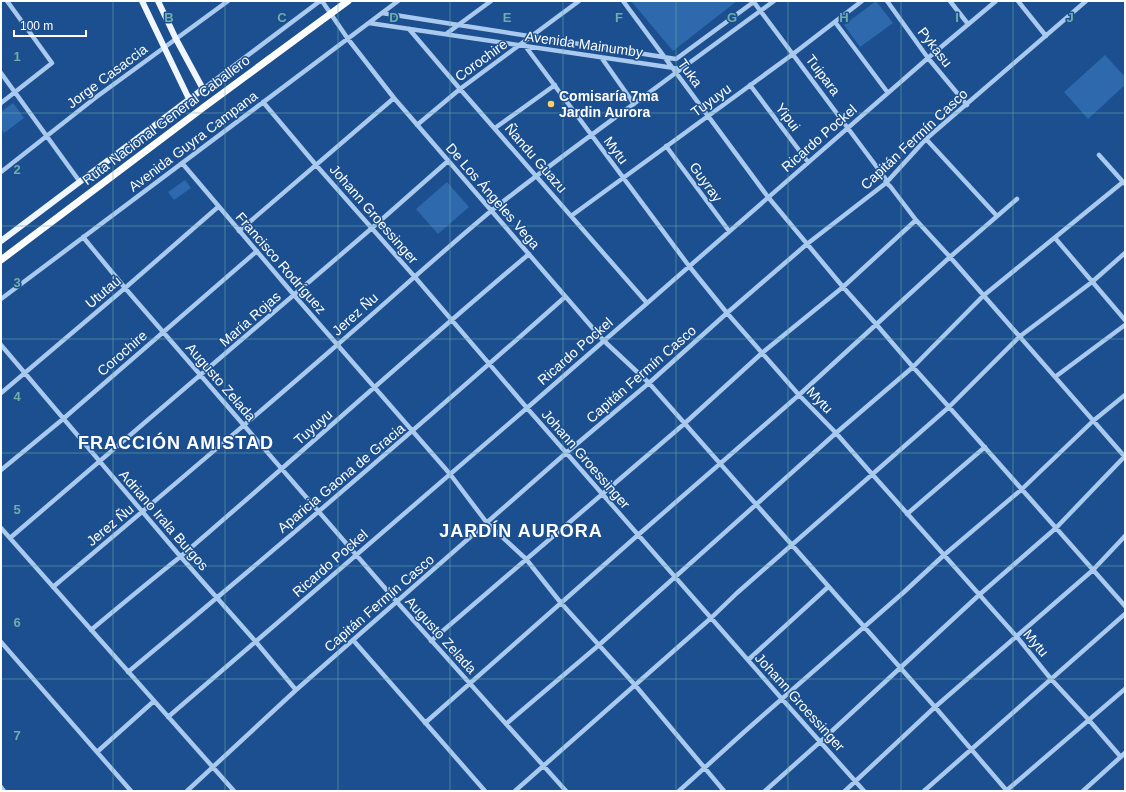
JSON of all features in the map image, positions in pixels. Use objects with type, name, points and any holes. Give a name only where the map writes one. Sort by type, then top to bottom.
[{"type":"highway","name":"Ruta Nacional General Caballero","points":[[1,260],[348,1]]},
{"type":"main road","points":[[142,1],[189,99]]},
{"type":"main road","points":[[1,241],[204,89],[176,39],[158,1]]},
{"type":"street","points":[[1,103],[52,63],[7,1]]},
{"type":"street","name":"Jorge Casaccia","points":[[1,172],[95,98],[228,1]]},
{"type":"street","points":[[204,89],[321,1]]},
{"type":"street","name":"De Los Ángeles Vega","points":[[321,1],[348,39],[394,98],[565,297],[603,340],[649,383],[972,749],[1007,791]]},
{"type":"street","name":"Avenida Guyra Campana","points":[[1,299],[398,1]]},
{"type":"street","points":[[446,34],[491,1]]},
{"type":"street","name":"Corochire","points":[[417,125],[460,89],[523,45],[579,1]]},
{"type":"street","name":"Tuka","points":[[623,1],[768,197],[842,287],[1125,606]]},
{"type":"street","name":"Avenida Mainumby","points":[[382,13],[676,59],[754,1]]},
{"type":"street","name":"Tuipara","points":[[754,1],[885,178],[886,183],[890,186],[916,220],[1125,456]]},
{"type":"street","points":[[681,69],[774,1]]},
{"type":"street","name":"Tuyuyu","points":[[571,216],[793,54],[862,1]]},
{"type":"street","name":"Pykasu","points":[[887,1],[928,58],[967,104]]},
{"type":"street","points":[[950,1],[968,24]]},
{"type":"street","name":"Ricardo Pockel","points":[[168,717],[527,408],[603,340],[928,58],[996,1]]},
{"type":"street","points":[[1018,1],[1046,36]]},
{"type":"street","name":"Capitán Fermín Casco","points":[[187,791],[296,690],[566,453],[649,383],[807,244],[886,183],[926,140],[1086,1]]},
{"type":"street","points":[[835,22],[888,93]]},
{"type":"street","name":"Avenida Mainumby","points":[[369,23],[681,69]]},
{"type":"street","name":"Ñandu Guazu","points":[[409,29],[647,303]]},
{"type":"street","name":"Mytu","points":[[523,45],[555,85],[689,266],[727,313],[799,395],[836,433],[1017,636],[1051,679],[1120,756]]},
{"type":"street","points":[[601,57],[634,104]]},
{"type":"street","name":"Jerez Ñu","points":[[53,587],[337,345],[414,276],[492,211],[681,69]]},
{"type":"street","points":[[1,72],[80,182]]},
{"type":"street","points":[[495,128],[555,85]]},
{"type":"street","name":"Yipui","points":[[750,85],[808,162]]},
{"type":"street","points":[[239,231],[394,98]]},
{"type":"street","name":"Johann Groessinger","points":[[263,102],[566,453],[864,791]]},
{"type":"street","points":[[926,140],[997,216]]},
{"type":"street","name":"Guyray","points":[[666,146],[729,231]]},
{"type":"street","points":[[506,724],[599,645],[836,433],[913,367],[983,296],[1124,184],[1099,155]]},
{"type":"street","name":"María Rojas","points":[[10,538],[372,228],[448,161]]},
{"type":"street","name":"Francisco Rodríguez","points":[[182,163],[218,207],[450,474],[487,523],[526,559],[561,603],[635,685],[724,791]]},
{"type":"street","points":[[425,723],[799,395],[950,257],[1017,200]]},
{"type":"street","name":"Ututaú","points":[[1,393],[218,207]]},
{"type":"street","points":[[431,641],[684,424],[762,352],[842,287],[916,220]]},
{"type":"street","name":"Augusto Zelada","points":[[83,237],[125,288],[396,602],[566,791]]},
{"type":"street","points":[[1055,238],[1125,320]]},
{"type":"street","name":"Corochire","points":[[1,470],[63,419],[256,251]]},
{"type":"street","points":[[515,791],[949,406],[1019,337],[1092,282],[1125,253]]},
{"type":"street","name":"Tuyuyu","points":[[91,630],[180,556],[529,254]]},
{"type":"street","name":"Aparicia Gaona de Gracia","points":[[128,672],[412,432],[565,297]]},
{"type":"street","points":[[1055,377],[1125,325]]},
{"type":"street","name":"Adriano Irala Burgos","points":[[1,345],[142,512],[296,690]]},
{"type":"street","points":[[679,791],[743,732],[944,555],[1022,489],[1093,421],[1125,395]]},
{"type":"street","points":[[907,514],[985,447]]},
{"type":"street","points":[[765,791],[979,595],[1056,528],[1125,456]]},
{"type":"street","points":[[1,528],[234,791]]},
{"type":"street","points":[[845,791],[935,707],[1093,570],[1125,536]]},
{"type":"street","points":[[748,660],[828,587]]},
{"type":"street","points":[[924,791],[1125,614]]},
{"type":"street","points":[[353,640],[485,791]]},
{"type":"street","points":[[1,642],[131,791]]},
{"type":"street","points":[[1007,791],[1088,719],[1125,689]]},
{"type":"street","points":[[98,752],[154,701]]},
{"type":"street","points":[[1083,791],[1125,753]]},
{"type":"street","points":[[1,787],[4,791]]},
{"type":"shaded area","points":[[631,1],[737,1],[673,51]]},
{"type":"shaded area","points":[[876,1],[893,23],[860,47],[844,25]]},
{"type":"shaded area","points":[[1105,55],[1125,77],[1125,85],[1088,119],[1064,92]]},
{"type":"shaded area","points":[[13,103],[24,118],[4,133],[1,128],[1,112]]},
{"type":"shaded area","points":[[185,180],[191,188],[174,200],[168,192]]},
{"type":"shaded area","points":[[447,182],[469,207],[438,234],[416,209]]},
{"type":"place","name":"Comisaría 7ma Jardin Aurora","points":[[551,104]]},
{"type":"district","name":"FRACCIÓN AMISTAD","points":[[176,443]]},
{"type":"district","name":"JARDÍN AURORA","points":[[521,531]]}]
